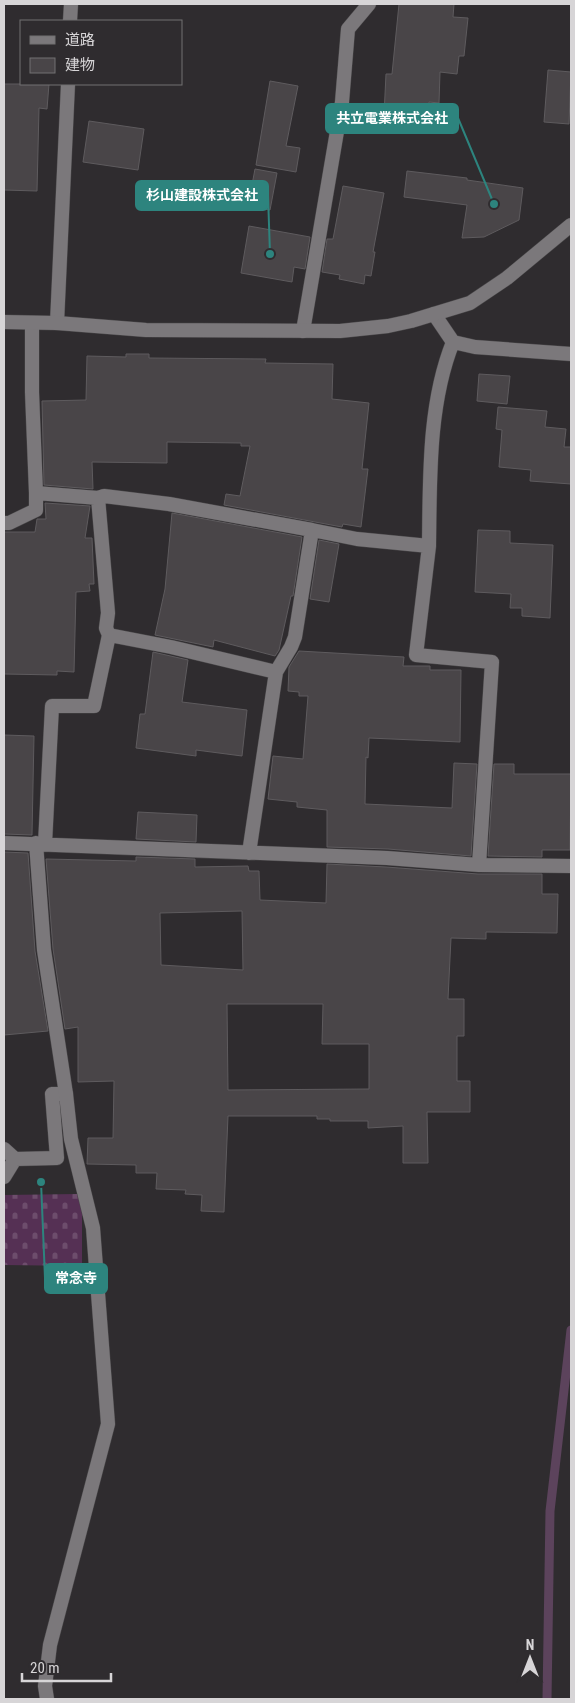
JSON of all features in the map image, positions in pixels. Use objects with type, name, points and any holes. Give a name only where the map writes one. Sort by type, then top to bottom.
[{"type":"street","points":[[70,20],[71,4]]},
{"type":"street","points":[[303,331],[342,102],[348,29],[368,4]]},
{"type":"street","points":[[57,323],[68,85]]},
{"type":"street","points":[[4,322],[57,323],[146,330],[303,331],[364,330],[411,322],[470,303],[508,278],[571,225]]},
{"type":"street","points":[[434,314],[453,342],[475,347],[571,354]]},
{"type":"street","points":[[4,523],[9,523],[36,510],[32,323]]},
{"type":"street","points":[[453,342],[444,365],[430,452],[429,546],[416,655],[492,662],[479,865]]},
{"type":"street","points":[[36,493],[98,498],[104,496],[169,504],[357,539],[429,546]]},
{"type":"street","points":[[47,1699],[45,1686],[50,1645],[108,1424],[93,1228],[71,1140],[66,1094],[44,950],[41,844],[52,706],[94,706],[109,635],[106,628],[108,613],[98,498]]},
{"type":"street","points":[[249,853],[276,672],[295,637],[312,530]]},
{"type":"street","points":[[109,635],[171,647],[276,672]]},
{"type":"street","points":[[4,843],[387,858],[479,865],[571,866]]},
{"type":"street","points":[[4,1149],[15,1159],[57,1158],[52,1094],[66,1094]]},
{"type":"street","points":[[4,1176],[15,1159]]},
{"type":"green space","points":[[78,1194],[82,1207],[82,1266],[4,1265],[4,1195]]},
{"type":"building","points":[[399,4],[454,4],[453,17],[468,18],[464,56],[459,56],[457,74],[440,72],[439,103],[429,102],[427,116],[384,115],[386,74],[392,74]]},
{"type":"building","points":[[548,70],[571,72],[569,124],[544,122]]},
{"type":"building","points":[[270,81],[298,86],[286,146],[300,148],[296,172],[256,165]]},
{"type":"building","points":[[4,84],[49,85],[47,109],[39,108],[37,191],[4,190]]},
{"type":"building","points":[[89,121],[144,129],[138,170],[83,162]]},
{"type":"building","points":[[255,169],[277,173],[270,210],[248,206]]},
{"type":"building","points":[[407,171],[467,178],[467,180],[523,188],[519,220],[484,237],[462,238],[467,205],[404,197]]},
{"type":"building","points":[[343,186],[384,193],[373,252],[375,252],[371,276],[365,275],[364,284],[339,279],[340,275],[322,272],[327,239],[333,239]]},
{"type":"building","points":[[249,226],[310,237],[305,269],[294,267],[292,282],[241,273]]},
{"type":"building","points":[[126,354],[149,354],[149,358],[266,359],[265,363],[333,364],[332,399],[369,403],[362,469],[368,469],[361,527],[343,524],[342,527],[224,505],[226,494],[240,496],[250,446],[241,446],[241,443],[167,442],[167,463],[92,462],[93,489],[44,485],[42,401],[86,400],[87,356],[126,357]]},
{"type":"building","points":[[479,374],[510,376],[507,404],[477,401]]},
{"type":"building","points":[[498,407],[547,411],[545,427],[566,429],[564,447],[571,447],[571,484],[530,481],[531,470],[499,467],[502,430],[496,429]]},
{"type":"building","points":[[45,503],[90,506],[85,538],[92,538],[94,584],[89,584],[90,591],[76,592],[74,672],[57,671],[57,675],[4,674],[4,532],[35,532],[37,519],[46,519]]},
{"type":"building","points":[[172,513],[302,537],[293,596],[291,596],[279,650],[275,656],[214,640],[213,647],[155,635],[165,589]]},
{"type":"building","points":[[478,530],[510,531],[510,543],[553,545],[550,618],[522,616],[522,608],[510,608],[511,594],[475,592]]},
{"type":"building","points":[[319,540],[339,544],[329,602],[310,599]]},
{"type":"building","points":[[299,651],[404,657],[403,666],[430,666],[430,670],[461,670],[460,742],[369,738],[368,758],[366,757],[365,804],[452,808],[454,763],[477,764],[471,856],[388,849],[327,847],[327,810],[297,807],[297,802],[268,799],[273,756],[303,759],[308,696],[299,696],[299,692],[288,691],[289,667]]},
{"type":"building","points":[[153,652],[188,660],[182,702],[247,710],[242,756],[196,750],[196,756],[136,748],[140,714],[145,714]]},
{"type":"building","points":[[4,735],[34,736],[32,835],[4,834]]},
{"type":"building","points":[[494,764],[514,764],[514,774],[571,774],[570,850],[542,850],[542,857],[488,856]]},
{"type":"building","points":[[138,812],[197,815],[196,842],[136,839]]},
{"type":"building","points":[[4,852],[28,853],[35,951],[48,1031],[4,1035]]},
{"type":"building","points":[[136,857],[195,859],[195,867],[248,866],[249,871],[259,871],[260,900],[326,903],[327,864],[478,874],[542,874],[542,894],[558,894],[557,933],[486,932],[486,939],[451,938],[448,999],[464,999],[464,1036],[457,1036],[457,1081],[470,1081],[470,1112],[427,1112],[428,1163],[403,1163],[403,1126],[368,1128],[368,1121],[330,1121],[330,1119],[317,1119],[317,1116],[228,1116],[224,1212],[201,1211],[202,1195],[185,1194],[186,1190],[156,1189],[157,1173],[136,1173],[136,1165],[87,1164],[88,1138],[113,1138],[114,1081],[78,1082],[78,1027],[65,1029],[53,949],[46,859],[136,861]],"holes":[[[242,911],[243,970],[161,965],[160,913]],[[227,1004],[323,1004],[322,1044],[369,1044],[369,1089],[228,1090]]]},
{"type":"waterway","points":[[547,1699],[550,1511],[571,1330]]},
{"type":"place","name":"共立電業株式会社","points":[[494,204]]},
{"type":"place","name":"杉山建設株式会社","points":[[270,254]]},
{"type":"place","name":"常念寺","points":[[41,1182]]}]
